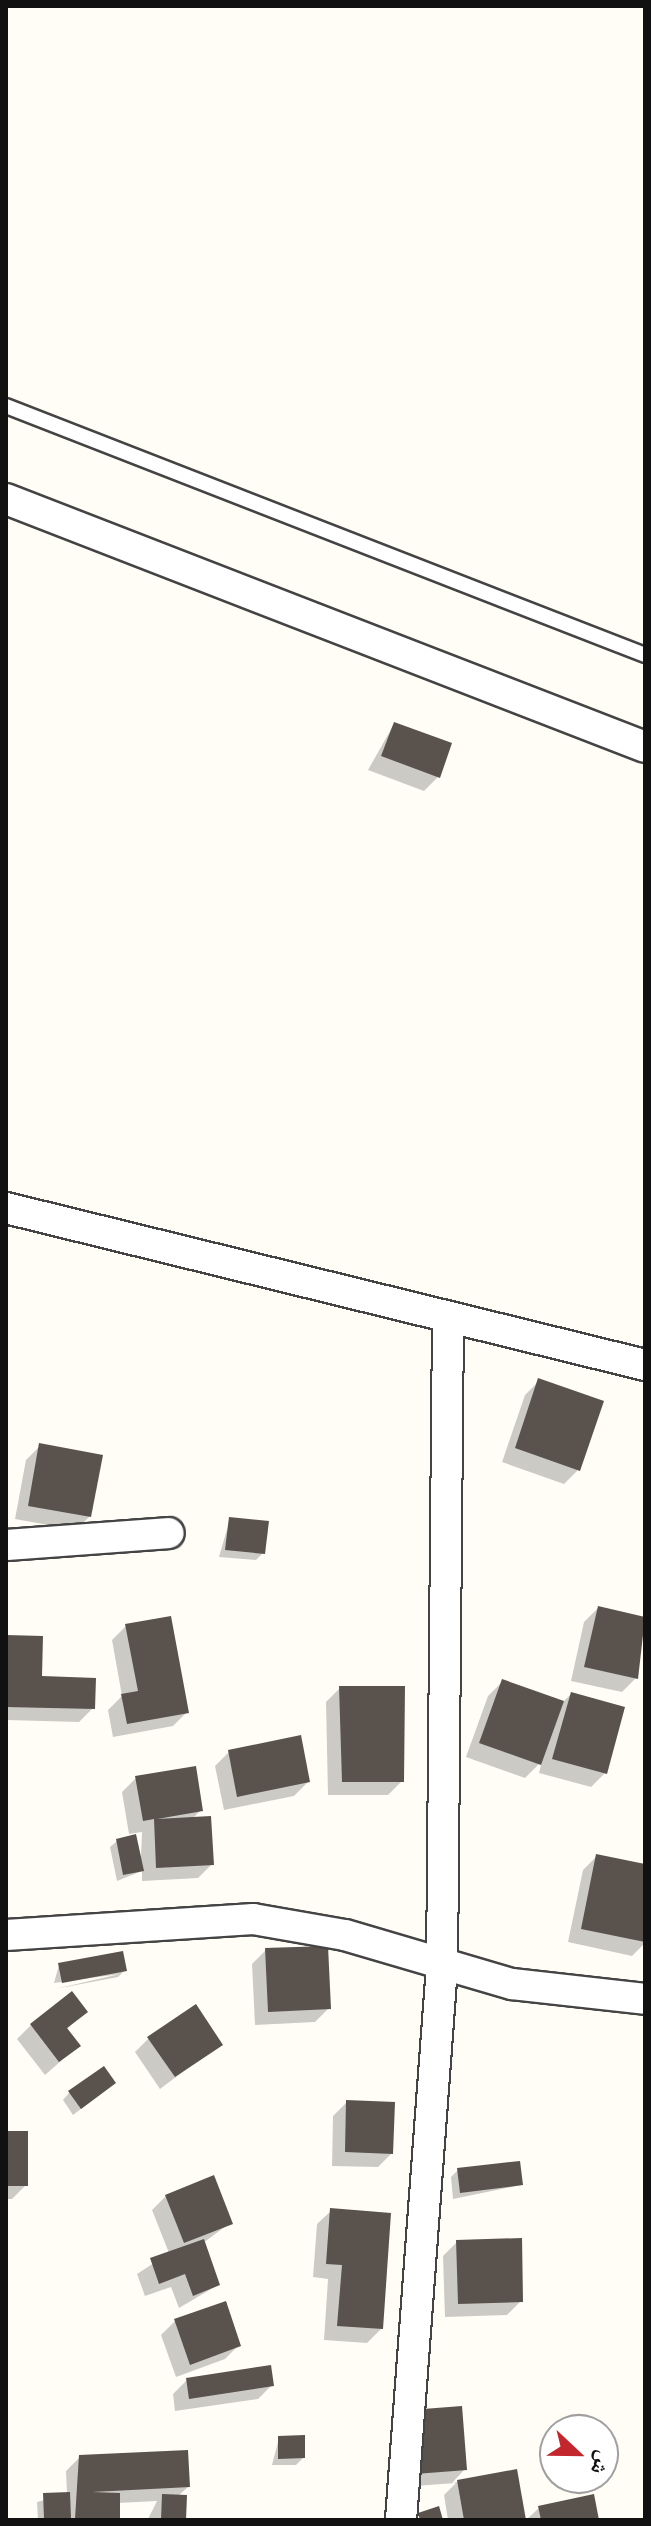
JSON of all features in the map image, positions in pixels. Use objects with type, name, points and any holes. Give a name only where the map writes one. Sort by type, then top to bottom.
[{"type":"street","points":[[6,499],[645,747]]},
{"type":"street","points":[[6,1208],[448,1321],[645,1365]]},
{"type":"street","points":[[401,2520],[442,1967],[448,1321]]},
{"type":"street","points":[[6,1545],[169,1533]]},
{"type":"street","points":[[6,1935],[253,1919],[345,1935],[442,1967],[562,1993],[645,1999]]},
{"type":"lane","points":[[6,406],[645,655]]},
{"type":"building","points":[[394,722],[452,743],[440,778],[381,756]]},
{"type":"building","points":[[538,1378],[604,1401],[580,1471],[515,1448]]},
{"type":"building","points":[[39,1443],[103,1455],[91,1517],[28,1506]]},
{"type":"building","points":[[229,1517],[269,1521],[265,1554],[225,1550]]},
{"type":"building","points":[[598,1606],[645,1617],[638,1679],[584,1667]]},
{"type":"building","points":[[171,1616],[189,1713],[127,1724],[121,1694],[138,1691],[125,1624]]},
{"type":"building","points":[[6,1635],[43,1636],[42,1676],[96,1678],[95,1709],[6,1707]]},
{"type":"building","points":[[502,1679],[564,1701],[541,1765],[479,1743]]},
{"type":"building","points":[[339,1686],[405,1686],[404,1782],[342,1782]]},
{"type":"building","points":[[571,1692],[625,1707],[607,1774],[552,1759]]},
{"type":"building","points":[[301,1735],[310,1782],[237,1797],[228,1750]]},
{"type":"building","points":[[196,1766],[203,1811],[157,1819],[211,1816],[214,1865],[156,1868],[154,1819],[143,1821],[135,1776]]},
{"type":"building","points":[[136,1834],[144,1871],[123,1875],[116,1839]]},
{"type":"building","points":[[596,1854],[645,1864],[645,1942],[581,1929]]},
{"type":"building","points":[[328,1946],[331,2009],[268,2012],[265,1948]]},
{"type":"building","points":[[123,1951],[127,1971],[62,1983],[58,1963]]},
{"type":"building","points":[[72,1991],[88,2012],[67,2028],[81,2046],[59,2062],[30,2024]]},
{"type":"building","points":[[196,2004],[223,2045],[175,2077],[147,2037]]},
{"type":"building","points":[[104,2066],[116,2083],[81,2109],[68,2091]]},
{"type":"building","points":[[346,2100],[395,2102],[393,2154],[345,2152]]},
{"type":"building","points":[[6,2131],[28,2131],[28,2186],[6,2186]]},
{"type":"building","points":[[520,2161],[523,2185],[460,2193],[457,2168]]},
{"type":"building","points":[[214,2175],[233,2224],[184,2243],[165,2195]]},
{"type":"building","points":[[330,2208],[391,2213],[383,2329],[337,2326],[342,2265],[326,2264]]},
{"type":"building","points":[[522,2238],[523,2302],[458,2304],[456,2240]]},
{"type":"building","points":[[204,2239],[220,2285],[193,2296],[185,2274],[159,2284],[150,2258]]},
{"type":"building","points":[[226,2301],[241,2346],[190,2365],[174,2319]]},
{"type":"building","points":[[271,2365],[274,2386],[189,2399],[186,2378]]},
{"type":"building","points":[[462,2406],[467,2470],[415,2474],[410,2410]]},
{"type":"building","points":[[305,2435],[305,2458],[278,2459],[278,2436]]},
{"type":"building","points":[[188,2450],[190,2487],[92,2492],[120,2493],[120,2518],[75,2519],[79,2455]]},
{"type":"building","points":[[517,2469],[526,2520],[464,2520],[457,2480]]},
{"type":"building","points":[[70,2492],[71,2518],[44,2519],[43,2493]]},
{"type":"building","points":[[162,2494],[187,2495],[186,2520],[161,2520]]},
{"type":"building","points":[[594,2494],[599,2520],[541,2520],[538,2506]]},
{"type":"building","points":[[439,2506],[443,2520],[420,2520],[418,2513]]}]
